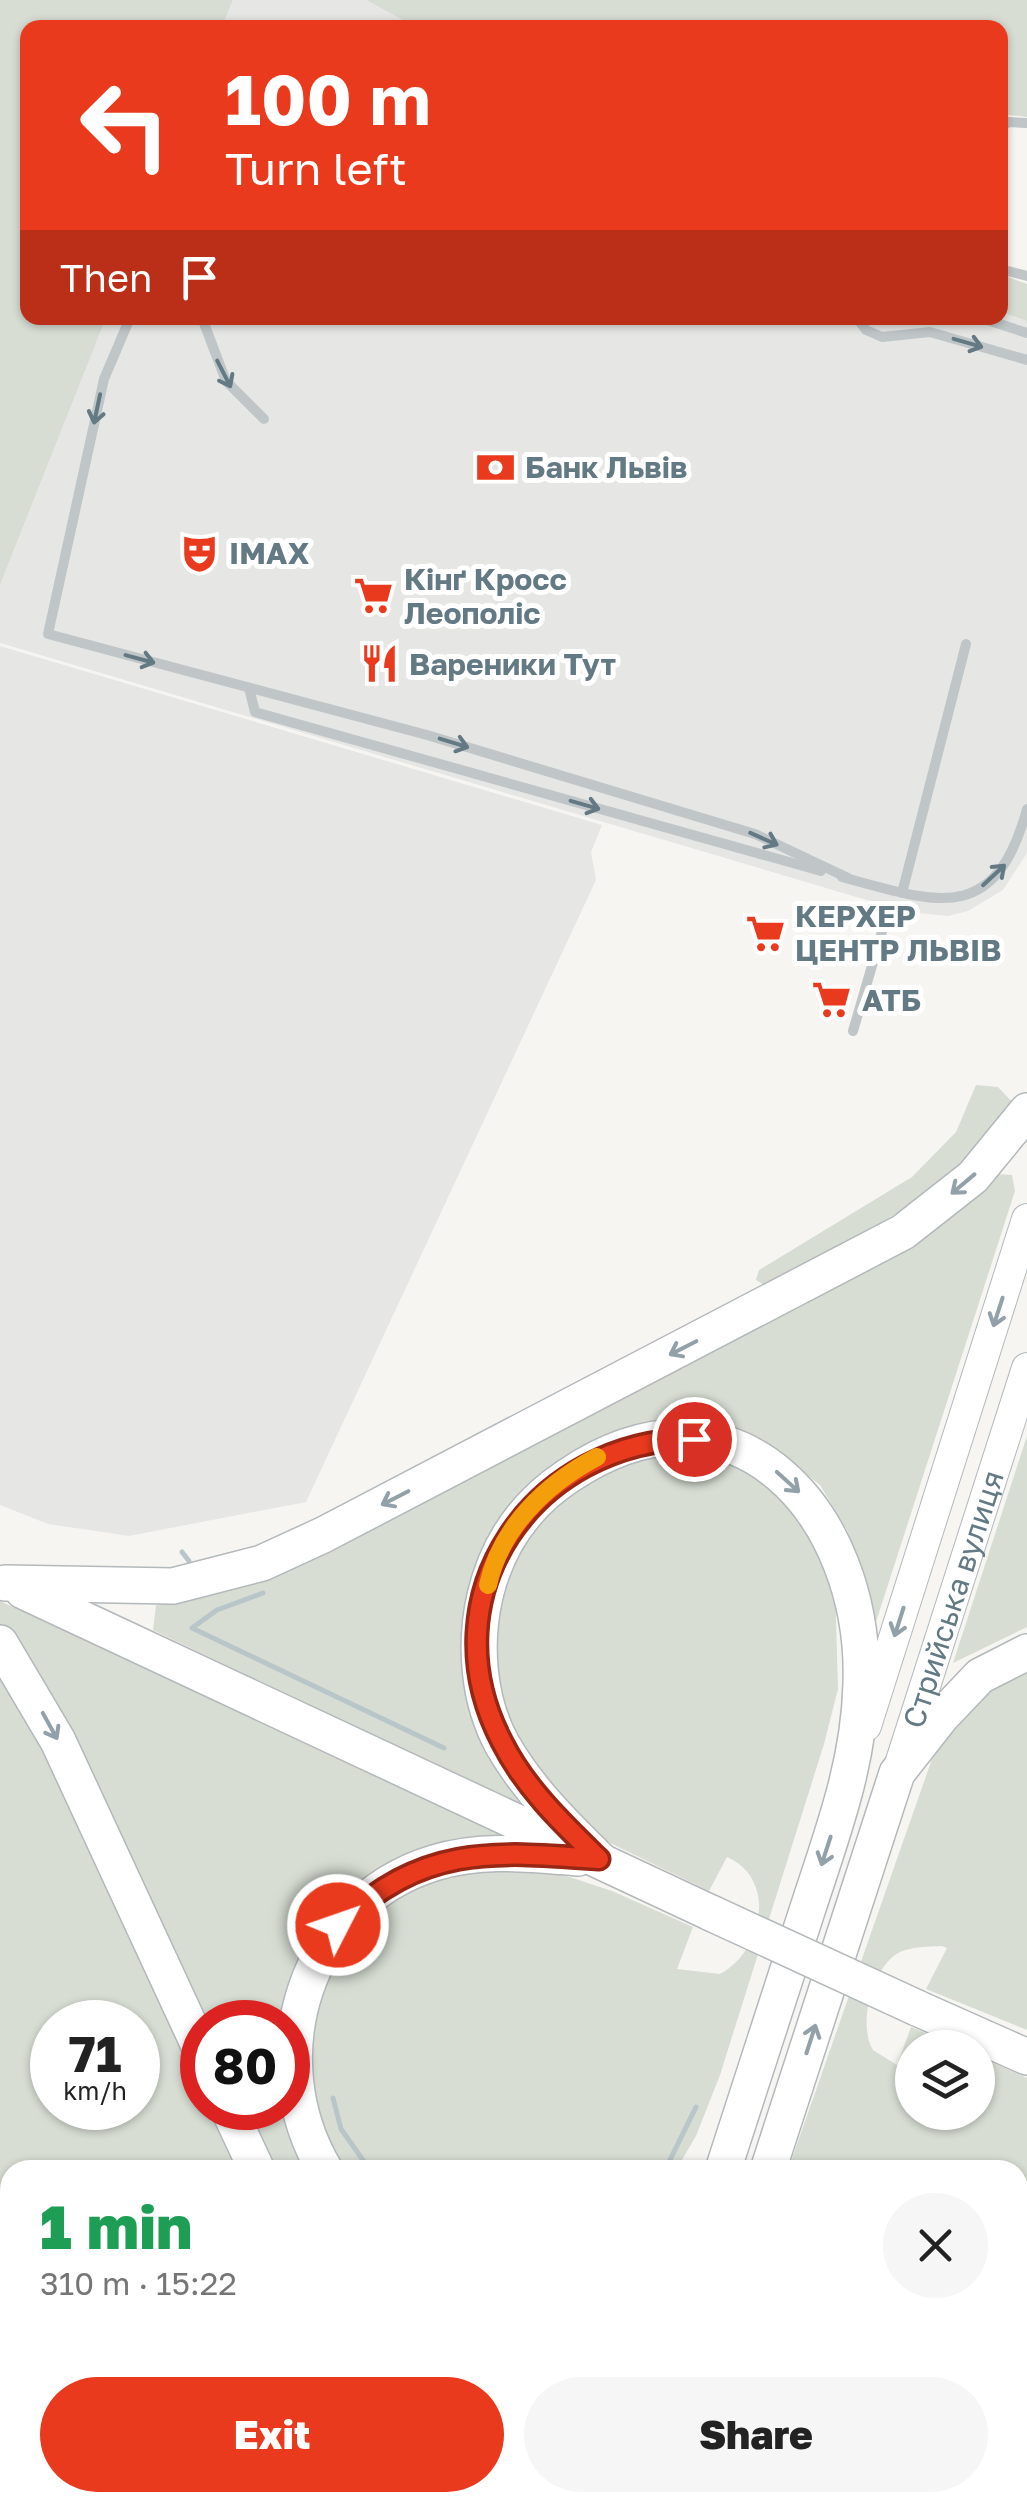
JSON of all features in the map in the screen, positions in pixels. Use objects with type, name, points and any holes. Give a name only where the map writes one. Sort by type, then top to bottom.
[{"type":"highway","points":[[2,1582],[173,1586],[262,1563],[293,1549],[903,1232],[973,1177],[1027,1111]]},
{"type":"highway","points":[[599,1859],[550,1811],[501,1741],[486,1698],[479,1660],[480,1618],[504,1542],[523,1514],[594,1458],[632,1444],[694,1439],[755,1457],[810,1503],[835,1540],[860,1628],[856,1759],[726,2160]]},
{"type":"highway","points":[[2,1582],[1027,2057]]},
{"type":"highway","points":[[0,1642],[72,1769],[180,2004]]},
{"type":"highway","points":[[774,2160],[897,1773],[980,1676],[1027,1652]]},
{"type":"highway","points":[[321,2160],[303,2119],[294,2050],[305,1986],[338,1925],[381,1888],[432,1863],[467,1854],[508,1852],[599,1859]]},
{"type":"highway","points":[[704,2160],[742,2111]]},
{"type":"highway","points":[[238,2130],[251,2160]]},
{"type":"main road","points":[[856,1759],[1027,1219]]},
{"type":"main road","name":"Стрийська вулиця","points":[[897,1773],[1027,1368]]},
{"type":"lane","points":[[127,325],[104,379],[48,634],[427,736],[756,834],[848,878]]},
{"type":"lane","points":[[205,325],[226,382],[264,419]]},
{"type":"lane","points":[[862,325],[882,337],[930,332],[1027,360]]},
{"type":"lane","points":[[908,332],[914,325]]},
{"type":"lane","points":[[1002,325],[1027,333]]},
{"type":"lane","points":[[902,893],[966,644]]},
{"type":"lane","points":[[249,688],[255,712],[902,893],[948,900],[972,893],[992,880],[1018,842],[1027,808]]},
{"type":"lane","points":[[852,1032],[883,928]]},
{"type":"shaded area","points":[[0,0],[233,0],[225,20],[20,20],[20,325],[103,325],[0,585]]},
{"type":"shaded area","points":[[233,0],[366,0],[405,20],[225,20]]},
{"type":"shaded area","points":[[366,0],[1027,0],[1027,117],[1008,116],[1008,20],[403,20]]},
{"type":"shaded area","points":[[1008,277],[1027,284],[1027,321],[1008,315]]},
{"type":"shaded area","points":[[1008,315],[1027,321],[1027,853],[1003,890],[968,911],[948,916],[907,912],[0,643],[0,585],[103,325],[1008,325]]},
{"type":"shaded area","points":[[0,646],[602,825],[591,852],[596,880],[306,1502],[129,1536],[48,1524],[0,1505]]},
{"type":"shaded area","points":[[976,1085],[998,1087],[1016,1106],[961,1172],[774,1291],[756,1280],[759,1270],[912,1177],[956,1132]]},
{"type":"shaded area","points":[[998,1174],[1012,1175],[1015,1191],[875,1625],[847,1530],[820,1485],[777,1451],[734,1430],[626,1429],[576,1451],[534,1484],[464,1625],[463,1676],[473,1716],[523,1807],[153,1630],[156,1605],[237,1586]]},
{"type":"shaded area","points":[[1027,1436],[1027,1627],[953,1663]]},
{"type":"shaded area","points":[[673,1453],[742,1466],[802,1514],[835,1587],[838,1689],[824,1744],[720,2075],[696,2136],[682,2160],[338,2160],[310,2085],[310,2013],[362,1914],[462,1866],[542,1868],[612,1891],[693,1927],[677,1969],[720,1974],[747,1949],[755,1932],[758,1897],[743,1867],[727,1857],[709,1891],[608,1842],[569,1812],[513,1740],[490,1668],[496,1597],[534,1521],[601,1470]]},
{"type":"shaded area","points":[[0,1601],[528,1845],[400,1863],[303,2000],[191,2000],[0,1628]]},
{"type":"shaded area","points":[[0,1661],[27,1704],[180,2041],[180,2130],[221,2130],[234,2160],[0,2160]]},
{"type":"shaded area","points":[[1027,1667],[1027,2030],[926,1989],[947,1948],[942,1946],[906,1950],[887,1963],[869,2000],[867,2027],[873,2050],[895,2064],[895,2130],[995,2130],[995,2064],[1027,2078],[1027,2160],[792,2160],[932,1759],[977,1697]]},
{"type":"shaded area","points":[[246,2130],[299,2130],[313,2160],[259,2160]]},
{"type":"waterway","points":[[182,1552],[189,1561]]},
{"type":"waterway","points":[[263,1593],[217,1610],[192,1628],[444,1748]]},
{"type":"waterway","points":[[333,2098],[341,2129],[363,2160]]},
{"type":"waterway","points":[[670,2160],[696,2107]]},
{"type":"slow traffic","points":[[488,1585],[504,1542],[523,1514],[558,1482],[597,1457]]},
{"type":"place","name":"Банк Львів","points":[[495,467]]},
{"type":"place","name":"IMAX","points":[[199,553]]},
{"type":"place","name":"Кінґ Кросс Леополіс","points":[[374,596]]},
{"type":"place","name":"Вареники Тут","points":[[379,664]]},
{"type":"place","name":"КЕРХЕР ЦЕНТР ЛЬВІВ","points":[[765,933]]},
{"type":"place","name":"АТБ","points":[[832,1000]]},
{"type":"route","points":[[338,1925],[381,1888],[406,1874],[467,1854],[508,1852],[599,1859],[550,1811],[501,1741],[486,1698],[479,1660],[480,1618],[491,1573],[504,1542],[523,1514],[558,1482],[594,1458],[632,1444],[694,1439]]}]
